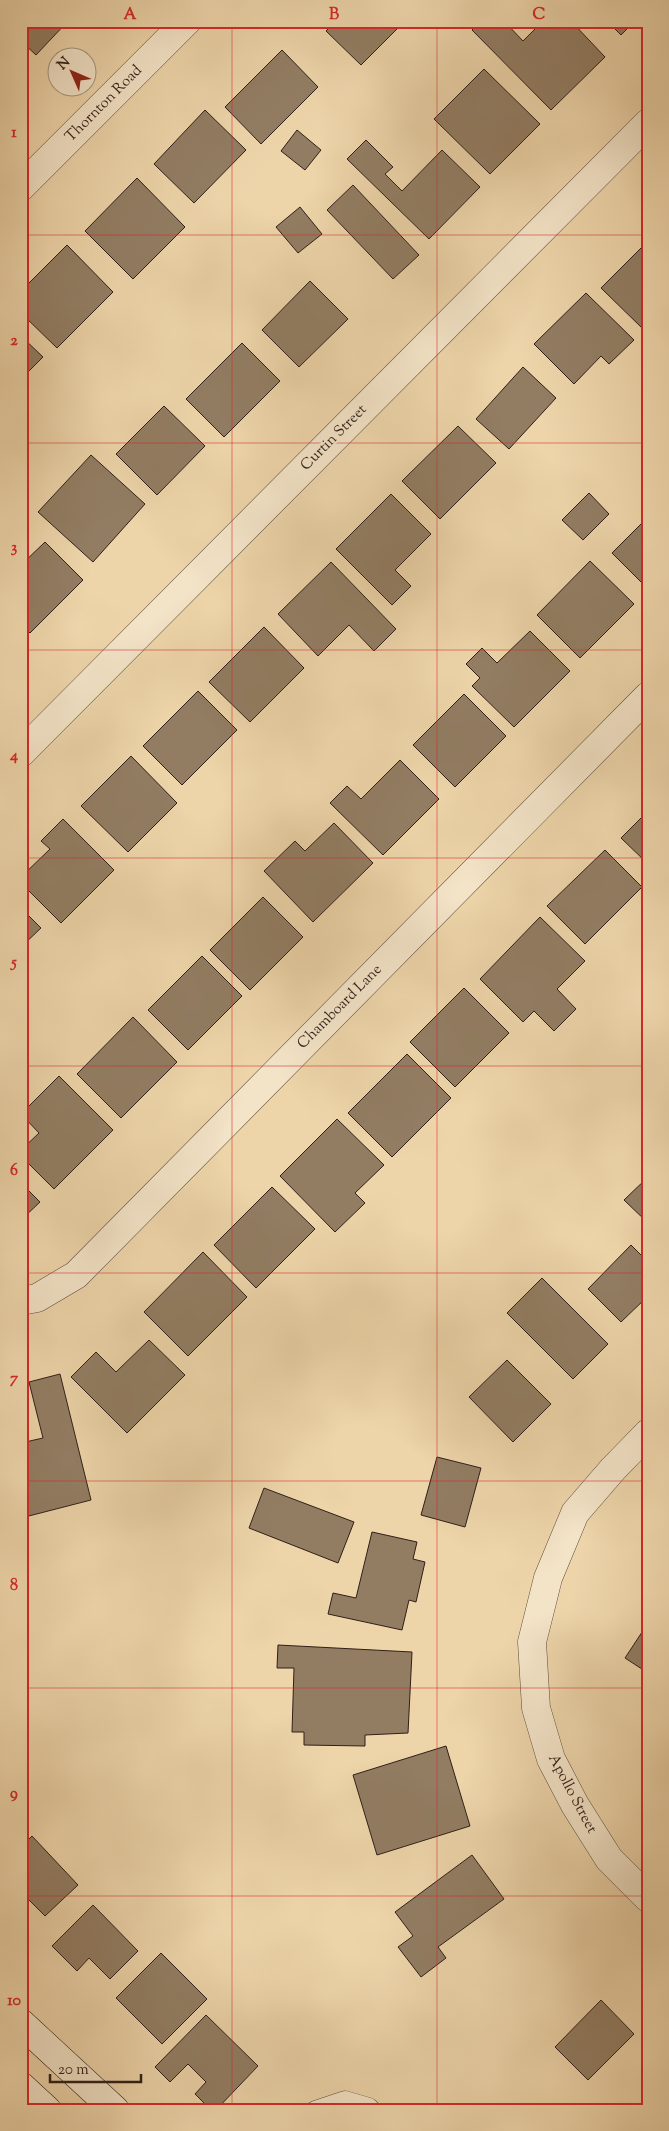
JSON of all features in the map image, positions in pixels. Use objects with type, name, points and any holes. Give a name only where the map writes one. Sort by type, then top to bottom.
[{"type":"street","name":"Thornton Road","points":[[21,187],[187,21]]},
{"type":"street","name":"Curtin Street","points":[[21,753],[648,123]]},
{"type":"street","name":"Chamboard Lane","points":[[21,1301],[37,1298],[76,1275],[648,696]]},
{"type":"street","name":"Apollo Street","points":[[648,1434],[613,1469],[575,1513],[548,1578],[532,1642],[536,1708],[551,1759],[575,1805],[609,1859],[648,1898]]},
{"type":"street","points":[[21,2023],[115,2110]]},
{"type":"street","points":[[21,2086],[47,2110]]},
{"type":"lane","points":[[315,2110],[345,2100],[369,2107],[372,2110]]},
{"type":"building","points":[[21,21],[68,21],[36,55],[21,41]]},
{"type":"building","points":[[336,21],[405,21],[361,65],[326,31]]},
{"type":"building","points":[[481,21],[504,21],[523,41],[543,21],[571,21],[605,57],[551,110],[472,30]]},
{"type":"building","points":[[607,21],[635,21],[621,35]]},
{"type":"building","points":[[282,50],[318,87],[261,144],[225,107]]},
{"type":"building","points":[[484,69],[540,124],[490,174],[434,119]]},
{"type":"building","points":[[205,110],[246,150],[194,203],[154,164]]},
{"type":"building","points":[[297,130],[321,150],[305,170],[281,151]]},
{"type":"building","points":[[366,140],[393,167],[385,174],[402,191],[442,150],[480,187],[429,239],[347,159]]},
{"type":"building","points":[[137,178],[185,227],[133,279],[85,231]]},
{"type":"building","points":[[353,185],[419,255],[393,279],[327,210]]},
{"type":"building","points":[[300,207],[322,234],[298,253],[276,227]]},
{"type":"building","points":[[648,241],[648,322],[642,328],[601,288]]},
{"type":"building","points":[[67,245],[113,292],[57,348],[21,313],[21,291]]},
{"type":"building","points":[[310,281],[348,319],[299,367],[262,330]]},
{"type":"building","points":[[586,293],[634,340],[609,364],[601,356],[574,384],[534,344]]},
{"type":"building","points":[[21,336],[43,357],[21,379]]},
{"type":"building","points":[[242,343],[280,381],[224,437],[186,399]]},
{"type":"building","points":[[523,367],[556,398],[509,449],[476,419]]},
{"type":"building","points":[[164,406],[205,446],[157,495],[116,454]]},
{"type":"building","points":[[458,426],[496,463],[440,519],[402,481]]},
{"type":"building","points":[[91,455],[145,504],[93,562],[38,512]]},
{"type":"building","points":[[589,493],[609,514],[583,540],[562,520]]},
{"type":"building","points":[[391,494],[431,534],[395,570],[411,586],[392,605],[336,549]]},
{"type":"building","points":[[648,517],[648,585],[646,587],[612,553]]},
{"type":"building","points":[[45,542],[83,580],[30,633],[21,624],[21,565]]},
{"type":"building","points":[[590,561],[634,604],[580,658],[537,615]]},
{"type":"building","points":[[331,562],[396,629],[374,651],[349,625],[318,656],[278,614]]},
{"type":"building","points":[[264,627],[304,668],[250,722],[209,682]]},
{"type":"building","points":[[530,631],[570,671],[514,727],[472,686],[480,678],[466,664],[482,648],[497,663]]},
{"type":"building","points":[[198,691],[237,730],[182,785],[143,746]]},
{"type":"building","points":[[464,694],[506,736],[455,787],[413,745]]},
{"type":"building","points":[[131,756],[177,803],[128,852],[81,806]]},
{"type":"building","points":[[400,760],[439,799],[383,855],[330,803],[347,786],[361,799]]},
{"type":"building","points":[[648,811],[648,864],[621,838]]},
{"type":"building","points":[[63,819],[114,870],[61,923],[21,883],[21,877],[50,849],[41,841]]},
{"type":"building","points":[[334,823],[373,863],[313,922],[264,871],[295,841],[305,851]]},
{"type":"building","points":[[605,850],[642,887],[585,944],[547,906]]},
{"type":"building","points":[[263,897],[303,937],[250,990],[210,950]]},
{"type":"building","points":[[21,908],[41,928],[21,947]]},
{"type":"building","points":[[540,917],[585,961],[557,989],[576,1009],[554,1031],[534,1011],[523,1022],[480,979]]},
{"type":"building","points":[[202,956],[242,996],[188,1050],[148,1010]]},
{"type":"building","points":[[464,988],[509,1033],[455,1087],[410,1042]]},
{"type":"building","points":[[133,1017],[177,1062],[121,1118],[77,1074]]},
{"type":"building","points":[[407,1054],[451,1098],[392,1157],[348,1113]]},
{"type":"building","points":[[59,1076],[113,1130],[54,1189],[21,1156],[21,1150],[39,1133],[21,1114]]},
{"type":"building","points":[[337,1119],[384,1165],[355,1193],[365,1203],[335,1232],[280,1176]]},
{"type":"building","points":[[648,1177],[648,1223],[624,1200]]},
{"type":"building","points":[[21,1183],[40,1202],[21,1220]]},
{"type":"building","points":[[272,1187],[315,1229],[256,1288],[214,1245]]},
{"type":"building","points":[[631,1245],[648,1262],[648,1296],[621,1322],[588,1289]]},
{"type":"building","points":[[203,1252],[247,1297],[188,1356],[144,1312]]},
{"type":"building","points":[[542,1278],[608,1344],[573,1379],[507,1313]]},
{"type":"building","points":[[149,1340],[185,1375],[127,1433],[71,1377],[96,1352],[116,1372]]},
{"type":"building","points":[[507,1360],[551,1404],[513,1442],[469,1397]]},
{"type":"building","points":[[60,1374],[91,1500],[21,1518],[21,1443],[43,1438],[29,1382]]},
{"type":"building","points":[[437,1457],[481,1468],[465,1527],[421,1515]]},
{"type":"building","points":[[264,1488],[354,1522],[338,1563],[249,1528]]},
{"type":"building","points":[[372,1532],[417,1542],[413,1559],[425,1562],[416,1602],[409,1600],[402,1630],[328,1614],[333,1593],[356,1598]]},
{"type":"building","points":[[648,1623],[648,1673],[625,1658]]},
{"type":"building","points":[[278,1645],[412,1652],[408,1733],[365,1735],[365,1746],[304,1745],[304,1732],[292,1732],[294,1668],[277,1668]]},
{"type":"building","points":[[446,1746],[470,1826],[377,1855],[353,1775]]},
{"type":"building","points":[[32,1836],[78,1885],[45,1916],[23,1894],[21,1896],[21,1847]]},
{"type":"building","points":[[472,1855],[504,1899],[438,1947],[446,1958],[421,1977],[398,1947],[413,1936],[395,1912]]},
{"type":"building","points":[[93,1905],[138,1951],[110,1979],[89,1958],[77,1971],[52,1946]]},
{"type":"building","points":[[161,1953],[207,1999],[162,2044],[116,1998]]},
{"type":"building","points":[[601,2000],[634,2034],[588,2080],[555,2047]]},
{"type":"building","points":[[206,2015],[258,2066],[216,2110],[211,2110],[195,2094],[206,2082],[188,2064],[170,2082],[155,2067]]}]
